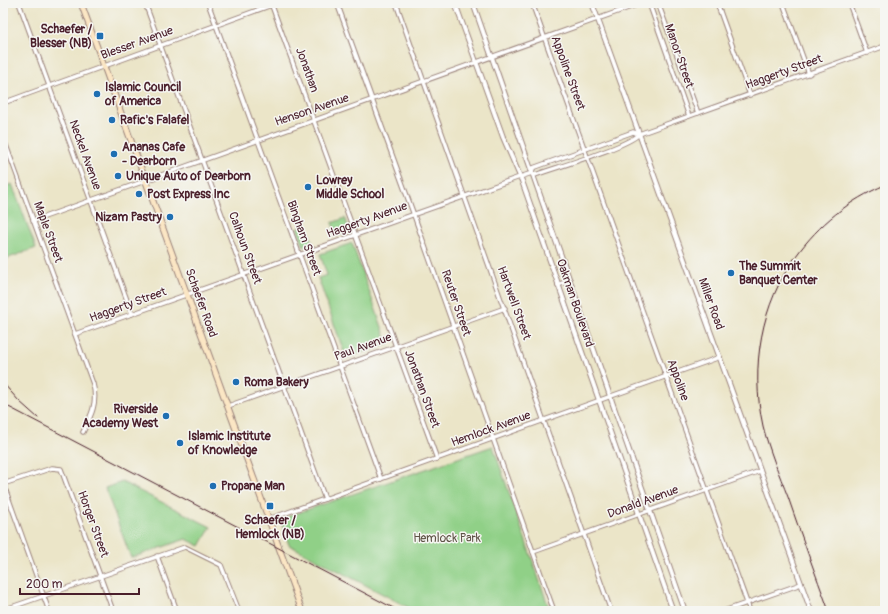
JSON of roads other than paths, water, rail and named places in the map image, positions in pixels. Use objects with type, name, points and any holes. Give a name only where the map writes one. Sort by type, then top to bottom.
[{"type":"main road","name":"Schaefer Road","points":[[81,3],[302,611]]},
{"type":"street","name":"Neckel Avenue","points":[[19,3],[132,314]]},
{"type":"street","name":"Calhoun Street","points":[[145,3],[325,499]]},
{"type":"street","name":"Bingham Street","points":[[208,3],[381,479]]},
{"type":"street","name":"Blesser Avenue","points":[[3,103],[277,3]]},
{"type":"street","name":"Reuter Street","points":[[337,3],[414,214],[554,611]]},
{"type":"street","name":"Hartwell Street","points":[[396,3],[611,611]]},
{"type":"street","name":"Oakman Boulevard","points":[[455,3],[503,137],[520,177],[673,611]]},
{"type":"street","name":"Oakman Boulevard","points":[[473,3],[685,611]]},
{"type":"street","name":"Appoline Street","points":[[532,3],[587,156]]},
{"type":"street","name":"Miller Road","points":[[592,3],[811,611]]},
{"type":"street","name":"Henson Avenue","points":[[34,220],[642,3]]},
{"type":"street","name":"Manor Street","points":[[649,3],[689,116]]},
{"type":"street","name":"Manor Street","points":[[658,3],[698,113]]},
{"type":"street","points":[[717,3],[750,95]]},
{"type":"street","points":[[784,3],[809,74]]},
{"type":"street","points":[[849,3],[867,53]]},
{"type":"street","name":"Jonathan","points":[[272,4],[357,234]]},
{"type":"street","name":"Haggerty Street","points":[[689,116],[885,46]]},
{"type":"street","name":"Haggerty Avenue","points":[[187,294],[520,177],[532,173],[536,175],[616,146],[634,139],[639,134],[689,116]]},
{"type":"street","name":"Haggerty Avenue","points":[[532,173],[533,168],[633,132],[639,134]]},
{"type":"street","name":"Maple Street","points":[[3,137],[95,390],[93,411],[83,432]]},
{"type":"street","points":[[614,139],[616,146]]},
{"type":"street","name":"Appoline","points":[[587,156],[750,611]]},
{"type":"street","points":[[559,159],[562,165]]},
{"type":"street","name":"Jonathan Street","points":[[357,234],[437,459]]},
{"type":"street","points":[[558,285],[570,280]]},
{"type":"street","name":"Haggerty Street","points":[[75,334],[187,294]]},
{"type":"street","name":"Paul Avenue","points":[[228,406],[505,308]]},
{"type":"street","name":"Hemlock Avenue","points":[[269,519],[720,357]]},
{"type":"street","name":"Horger Street","points":[[3,484],[55,467],[60,468],[113,611]]},
{"type":"street","name":"Donald Avenue","points":[[533,552],[760,471]]},
{"type":"street","points":[[3,484],[49,611]]},
{"type":"street","points":[[3,610],[185,546],[220,564],[224,569],[240,611]]},
{"type":"street","points":[[157,556],[177,611]]},
{"type":"street","points":[[724,611],[801,584]]},
{"type":"railway","points":[[829,611],[765,435],[759,404],[758,359],[767,315],[774,295],[796,256],[805,244],[836,214],[859,198],[885,185]]},
{"type":"railway","points":[[3,383],[19,401],[38,418]]},
{"type":"railway","points":[[3,404],[399,611]]},
{"type":"place","name":"Schaefer / Blesser (NB)","points":[[100,36]]},
{"type":"place","name":"Islamic Council of America","points":[[97,94]]},
{"type":"place","name":"Rafic's Falafel","points":[[112,120]]},
{"type":"place","name":"Ananas Cafe - Dearborn","points":[[114,154]]},
{"type":"place","name":"Unique Auto of Dearborn","points":[[118,176]]},
{"type":"place","name":"Lowrey Middle School","points":[[308,187]]},
{"type":"place","name":"Post Express Inc","points":[[139,194]]},
{"type":"place","name":"Nizam Pastry","points":[[170,217]]},
{"type":"place","name":"The Summit Banquet Center","points":[[731,273]]},
{"type":"place","name":"Roma Bakery","points":[[236,382]]},
{"type":"place","name":"Riverside Academy West","points":[[166,416]]},
{"type":"place","name":"Islamic Institute of Knowledge","points":[[180,443]]},
{"type":"place","name":"Propane Man","points":[[213,486]]},
{"type":"place","name":"Schaefer / Hemlock (NB)","points":[[270,506]]},
{"type":"park label","name":"Hemlock Park","points":[[447,538]]}]
